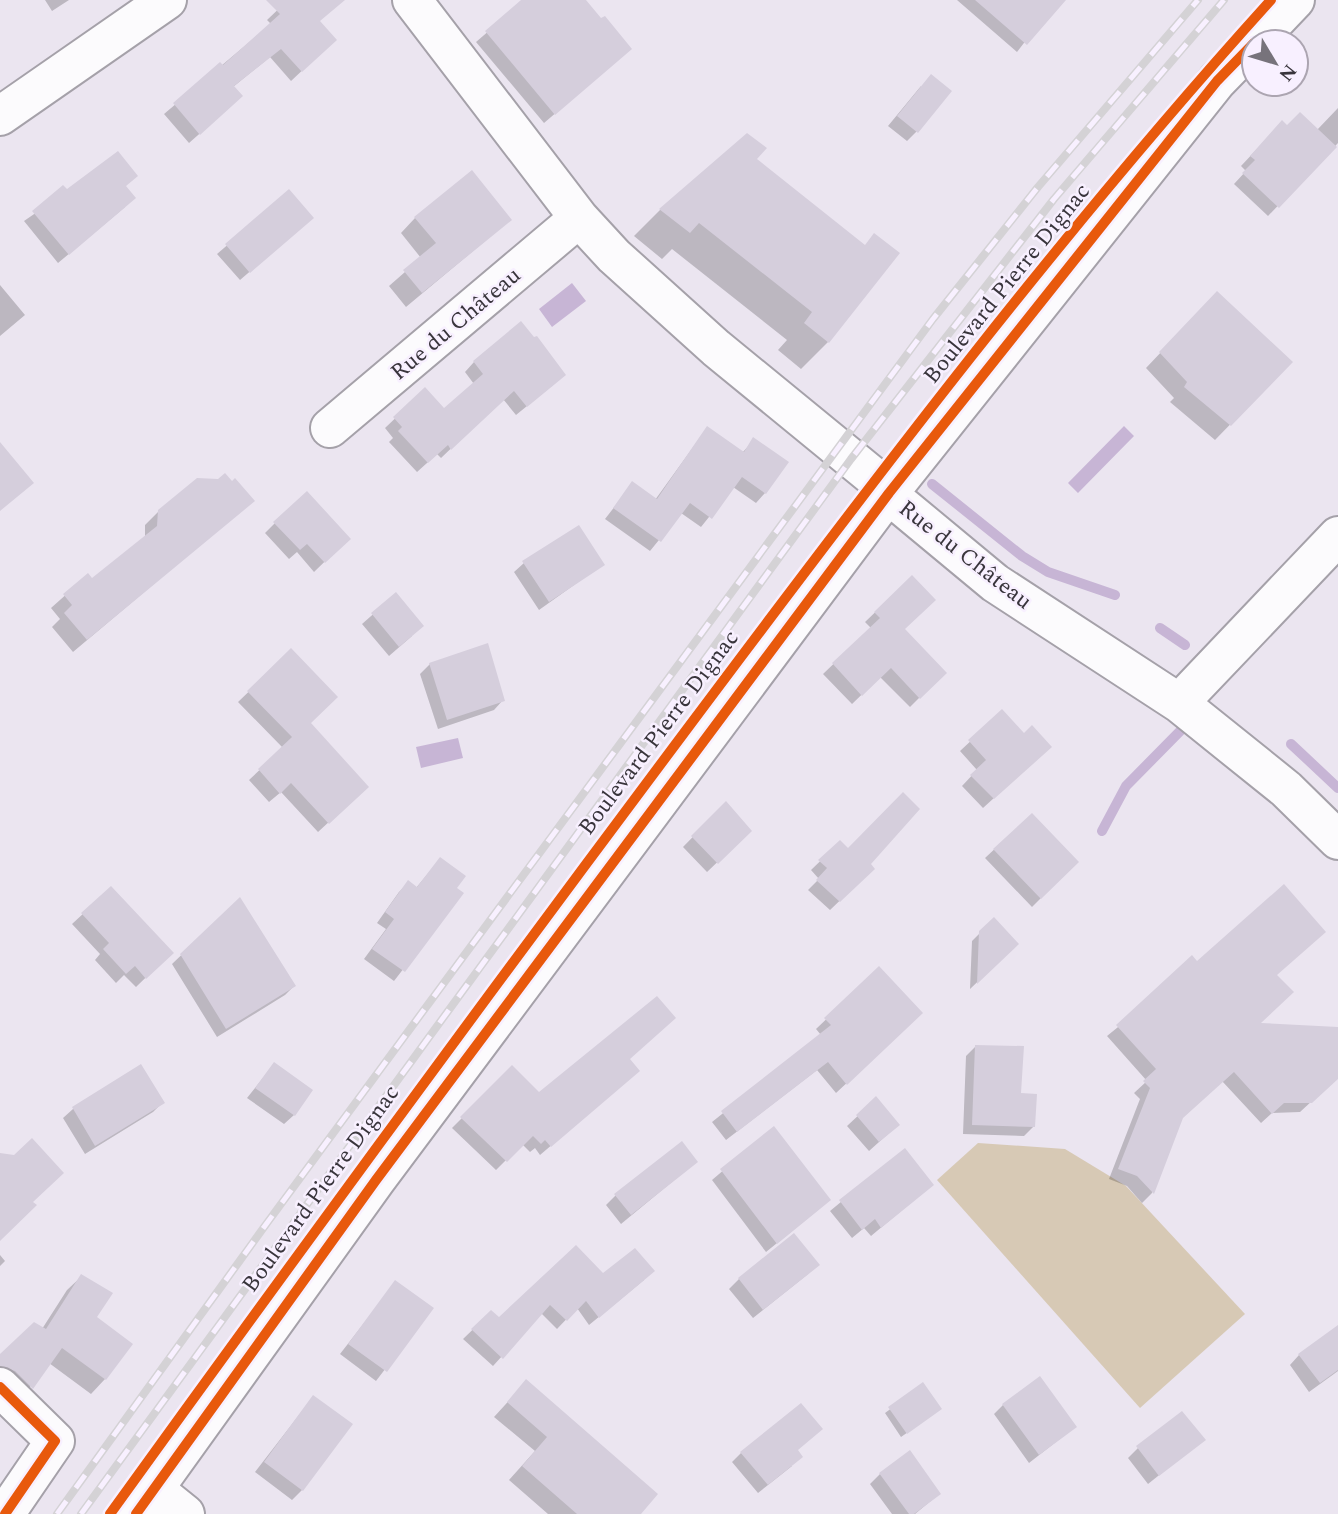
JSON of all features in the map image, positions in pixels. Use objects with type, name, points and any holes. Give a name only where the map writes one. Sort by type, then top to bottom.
[{"type":"street","points":[[0,116],[167,0]]},
{"type":"street","name":"Rue du Château","points":[[412,0],[579,218],[614,256],[716,348],[995,583],[1179,703],[1286,789],[1338,840]]},
{"type":"street","name":"Boulevard Pierre Dignac","points":[[1268,28],[1295,0]]},
{"type":"street","name":"Boulevard Pierre Dignac","points":[[145,1501],[376,1180],[889,493],[1217,81],[1240,57]]},
{"type":"street","name":"Rue du Château","points":[[330,428],[579,218]]},
{"type":"street","points":[[1179,703],[1338,536]]},
{"type":"street","points":[[0,1387],[55,1441],[5,1514]]},
{"type":"street","points":[[145,1501],[185,1514]]},
{"type":"shaded area","points":[[572,283],[586,301],[552,327],[539,309]]},
{"type":"shaded area","points":[[1124,426],[1134,436],[1078,493],[1068,483]]},
{"type":"shaded area","points":[[458,738],[463,758],[421,768],[416,747]]},
{"type":"shaded area","points":[[978,1143],[1065,1149],[1126,1186],[1245,1314],[1140,1408],[937,1180]]},
{"type":"building","points":[[266,0],[345,0],[320,21],[337,40],[302,72],[281,49],[234,86],[243,96],[200,135],[173,103],[220,62],[223,65],[280,14]]},
{"type":"building","points":[[521,0],[586,0],[601,18],[605,16],[632,49],[555,115],[485,31]]},
{"type":"building","points":[[975,0],[1066,0],[1027,45]]},
{"type":"building","points":[[931,74],[952,91],[918,133],[897,116]]},
{"type":"building","points":[[1300,112],[1337,147],[1279,208],[1242,173],[1255,160],[1250,156],[1282,120],[1287,125]]},
{"type":"building","points":[[747,133],[767,148],[757,159],[865,245],[874,233],[900,253],[829,343],[804,323],[812,312],[699,223],[690,233],[659,209]]},
{"type":"building","points":[[118,151],[138,176],[126,186],[136,198],[69,255],[32,211],[63,185],[67,189]]},
{"type":"building","points":[[472,170],[512,220],[422,293],[403,270],[436,243],[414,217]]},
{"type":"building","points":[[289,189],[314,218],[250,273],[225,244]]},
{"type":"building","points":[[1217,291],[1293,362],[1231,426],[1184,387],[1187,382],[1159,352]]},
{"type":"building","points":[[521,321],[534,337],[537,336],[566,375],[527,407],[514,391],[451,450],[448,445],[428,463],[398,431],[402,427],[393,417],[425,387],[444,408],[483,374],[473,361]]},
{"type":"building","points":[[707,426],[744,452],[753,437],[789,462],[766,494],[742,477],[712,519],[690,503],[661,542],[613,508],[632,481],[657,499]]},
{"type":"building","points":[[0,442],[34,483],[0,511]]},
{"type":"building","points":[[225,473],[232,481],[235,478],[255,501],[87,640],[64,613],[72,605],[63,594],[88,573],[92,578],[157,526],[158,510],[197,478],[218,479]]},
{"type":"building","points":[[307,491],[351,539],[325,563],[307,544],[300,550],[273,522]]},
{"type":"building","points":[[579,525],[605,565],[549,602],[522,561]]},
{"type":"building","points":[[912,575],[936,600],[905,629],[947,673],[920,699],[891,668],[862,696],[832,663],[880,618],[874,612]]},
{"type":"building","points":[[396,592],[424,626],[399,647],[371,613]]},
{"type":"building","points":[[488,643],[505,701],[447,720],[429,663]]},
{"type":"building","points":[[291,648],[338,697],[311,723],[369,787],[329,824],[291,783],[280,794],[258,769],[292,737],[247,691]]},
{"type":"building","points":[[1002,709],[1024,733],[1032,725],[1052,747],[994,799],[970,775],[986,760],[968,740]]},
{"type":"building","points":[[903,792],[920,809],[871,864],[875,869],[840,902],[816,880],[827,868],[818,860],[840,840],[848,848]]},
{"type":"building","points":[[726,801],[752,831],[718,864],[691,836]]},
{"type":"building","points":[[1032,813],[1079,862],[1041,899],[993,849]]},
{"type":"building","points":[[440,857],[466,876],[457,888],[464,893],[405,972],[372,949],[394,919],[385,912],[408,880],[417,887]]},
{"type":"building","points":[[1284,884],[1326,932],[1277,975],[1294,992],[1261,1023],[1338,1027],[1338,1079],[1312,1103],[1284,1103],[1272,1114],[1234,1072],[1183,1118],[1154,1194],[1137,1176],[1118,1169],[1150,1088],[1143,1081],[1156,1069],[1116,1025],[1192,955],[1197,961]]},
{"type":"building","points":[[111,886],[174,953],[146,979],[135,966],[126,974],[103,949],[109,943],[81,913]]},
{"type":"building","points":[[240,897],[296,986],[226,1029],[180,954]]},
{"type":"building","points":[[994,917],[1019,944],[977,984],[979,931]]},
{"type":"building","points":[[879,966],[923,1013],[847,1085],[828,1062],[737,1132],[721,1111],[831,1025],[824,1018]]},
{"type":"building","points":[[657,996],[676,1018],[630,1059],[640,1071],[551,1147],[545,1140],[541,1144],[533,1136],[507,1162],[460,1117],[512,1065],[539,1092]]},
{"type":"building","points":[[975,1045],[1024,1046],[1021,1093],[1037,1094],[1035,1127],[972,1125]]},
{"type":"building","points":[[274,1062],[313,1090],[295,1116],[255,1088]]},
{"type":"building","points":[[141,1064],[165,1103],[95,1146],[72,1107]]},
{"type":"building","points":[[876,1096],[900,1125],[879,1142],[856,1115]]},
{"type":"building","points":[[774,1126],[831,1200],[777,1244],[720,1169]]},
{"type":"building","points":[[32,1138],[64,1173],[33,1202],[37,1205],[0,1241],[0,1153],[14,1155]]},
{"type":"building","points":[[682,1141],[698,1162],[631,1215],[614,1194]]},
{"type":"building","points":[[905,1148],[934,1185],[881,1228],[875,1219],[862,1230],[839,1200]]},
{"type":"building","points":[[794,1233],[820,1265],[763,1310],[738,1278]]},
{"type":"building","points":[[576,1245],[603,1273],[635,1248],[655,1271],[599,1318],[586,1301],[567,1321],[550,1305],[503,1359],[471,1329],[491,1310],[499,1317]]},
{"type":"building","points":[[81,1274],[113,1293],[97,1317],[133,1344],[106,1380],[62,1348],[33,1389],[15,1371],[0,1366],[0,1354],[34,1322],[46,1329]]},
{"type":"building","points":[[395,1280],[434,1308],[387,1372],[348,1344]]},
{"type":"building","points":[[1338,1325],[1338,1370],[1320,1383],[1298,1354]]},
{"type":"building","points":[[1040,1376],[1077,1427],[1039,1455],[1002,1404]]},
{"type":"building","points":[[526,1379],[658,1494],[641,1514],[577,1514],[522,1466],[547,1437],[507,1402]]},
{"type":"building","points":[[923,1382],[942,1409],[907,1434],[888,1407]]},
{"type":"building","points":[[313,1395],[353,1424],[303,1491],[264,1462]]},
{"type":"building","points":[[801,1403],[823,1429],[798,1450],[803,1457],[768,1485],[740,1452]]},
{"type":"building","points":[[1182,1411],[1206,1440],[1159,1476],[1136,1446]]},
{"type":"building","points":[[910,1450],[941,1494],[914,1514],[909,1514],[879,1473]]},
{"type":"waterway","points":[[932,484],[1022,556],[1048,572],[1115,595]]},
{"type":"waterway","points":[[1160,628],[1185,645]]},
{"type":"waterway","points":[[1102,831],[1126,786],[1192,719]]},
{"type":"waterway","points":[[1291,744],[1338,788]]},
{"type":"railway","points":[[57,1514],[267,1223],[933,319],[1038,187],[1198,0]]},
{"type":"railway","points":[[81,1514],[851,459],[1054,199],[1224,0]]},
{"type":"cycle path","points":[[110,1514],[539,927],[897,452],[1117,177],[1271,0]]},
{"type":"cycle path","points":[[136,1514],[376,1180],[889,493],[1217,81],[1240,57]]},
{"type":"cycle path","points":[[0,1387],[55,1441],[5,1514]]}]
